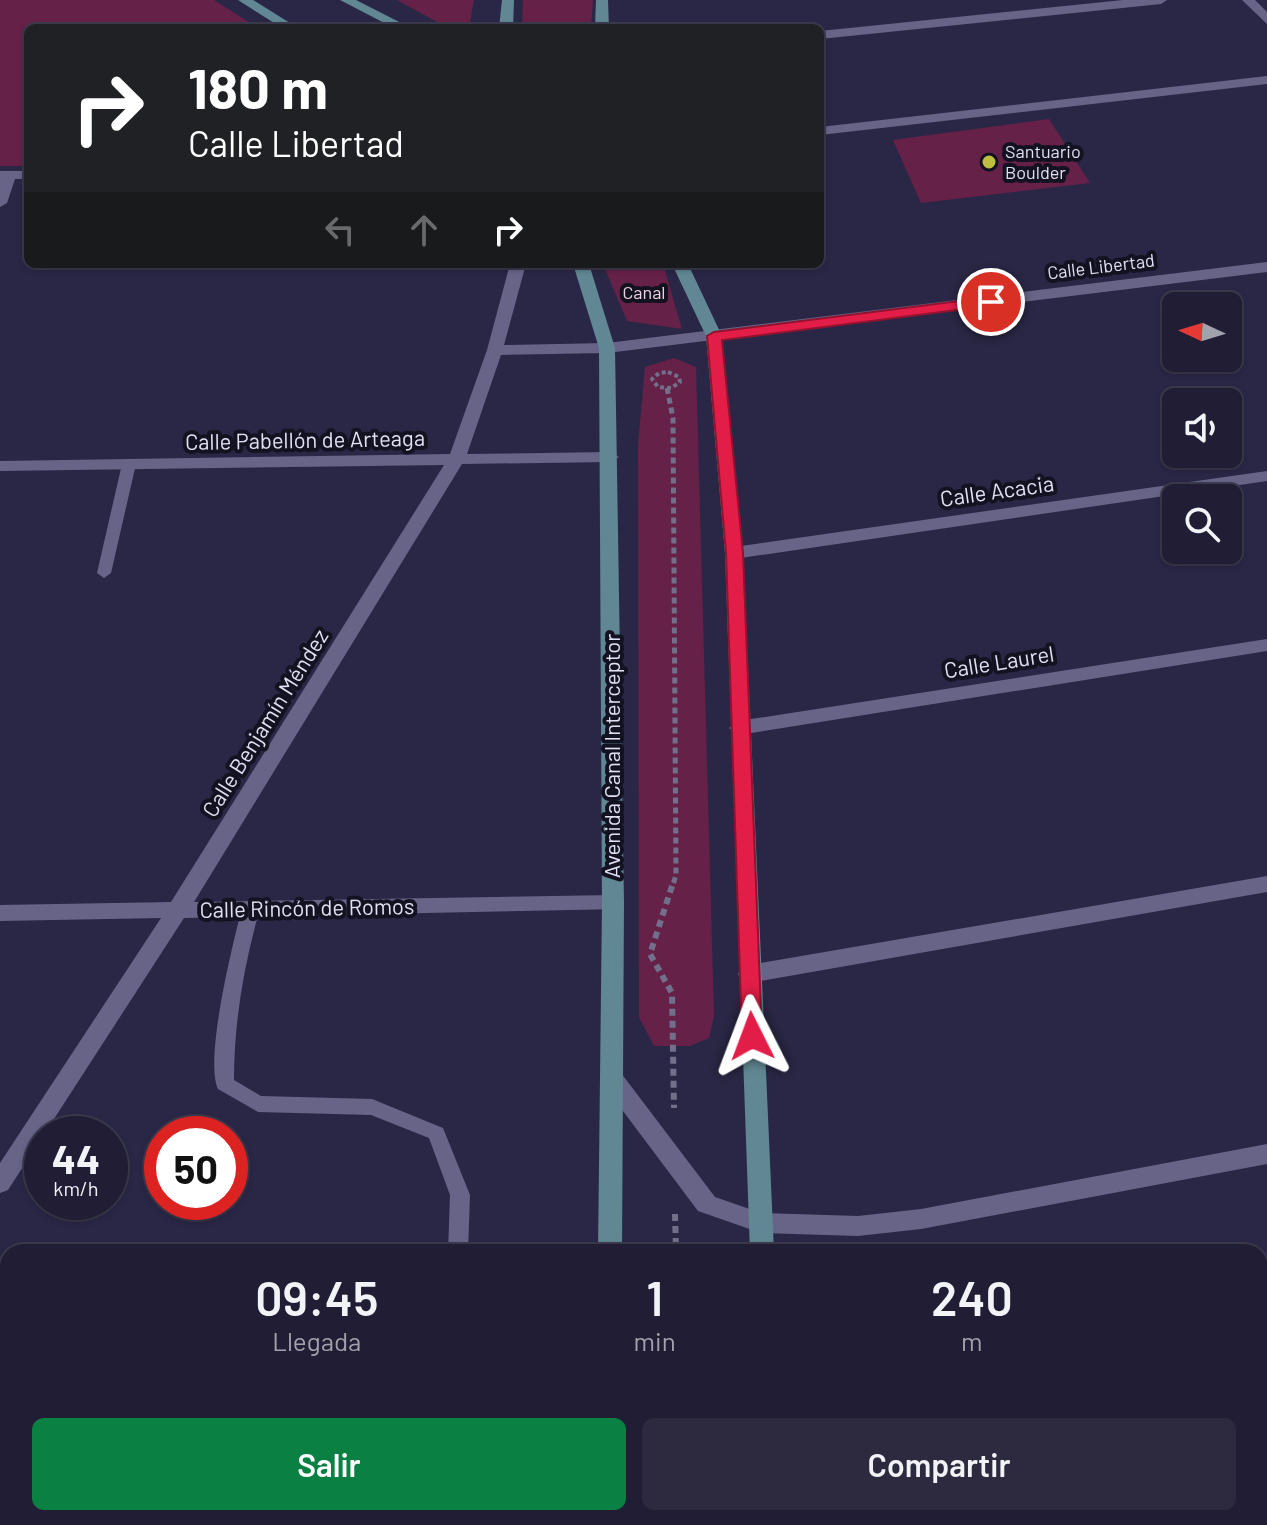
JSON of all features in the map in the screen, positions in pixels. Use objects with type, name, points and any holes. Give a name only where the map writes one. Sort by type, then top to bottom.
[{"type":"main road","points":[[244,0],[284,24]]},
{"type":"main road","points":[[346,0],[396,24]]},
{"type":"main road","points":[[506,24],[508,0]]},
{"type":"main road","points":[[602,0],[602,24]]},
{"type":"main road","name":"Avenida Canal Interceptor","points":[[582,268],[607,348],[613,903],[610,1244]]},
{"type":"main road","points":[[682,268],[714,336],[734,553],[762,1244]]},
{"type":"street","points":[[824,35],[1161,0]]},
{"type":"street","points":[[1248,0],[1267,20]]},
{"type":"street","points":[[824,131],[1267,80]]},
{"type":"street","points":[[0,203],[5,175]]},
{"type":"street","name":"Calle Libertad","points":[[495,350],[607,348],[1267,267]]},
{"type":"street","name":"Calle Benjamín Méndez","points":[[0,1183],[177,911],[456,460],[495,350],[517,268]]},
{"type":"street","name":"Calle Pabellón de Arteaga","points":[[0,466],[610,457]]},
{"type":"street","name":"Calle Acacia","points":[[734,553],[1267,476]]},
{"type":"street","name":"Calle Laurel","points":[[739,728],[1267,645]]},
{"type":"street","points":[[749,974],[1267,884]]},
{"type":"street","name":"Calle Rincón de Romos","points":[[0,913],[613,903]]},
{"type":"street","points":[[613,1080],[707,1204],[761,1223],[858,1226],[921,1219],[1267,1154]]},
{"type":"lane","points":[[104,573],[129,464]]},
{"type":"lane","points":[[251,908],[241,942],[224,1042],[225,1084],[258,1104],[372,1107],[436,1133],[460,1195],[458,1244]]},
{"type":"path","points":[[668,372],[679,377],[679,384],[667,388],[655,385],[653,377],[668,372]]},
{"type":"path","points":[[667,388],[673,418],[676,875],[650,954],[672,993],[673,1036]]},
{"type":"green space","points":[[0,0],[214,0],[252,24],[24,24],[24,166],[0,166]]},
{"type":"green space","points":[[397,0],[474,0],[470,24],[441,24]]},
{"type":"green space","points":[[523,0],[593,0],[591,24],[522,24]]},
{"type":"green space","name":"Santuario Boulder","points":[[1049,119],[1090,183],[921,203],[893,140]]},
{"type":"green space","name":"Canal","points":[[605,268],[664,268],[682,329],[627,321]]},
{"type":"green space","name":"Canal","points":[[674,358],[696,367],[714,1016],[709,1038],[690,1046],[654,1046],[639,1017],[638,445],[645,367]]},
{"type":"place","name":"Santuario Boulder","points":[[989,162]]},
{"type":"route","points":[[752,1036],[734,553],[714,336],[991,302]]}]
